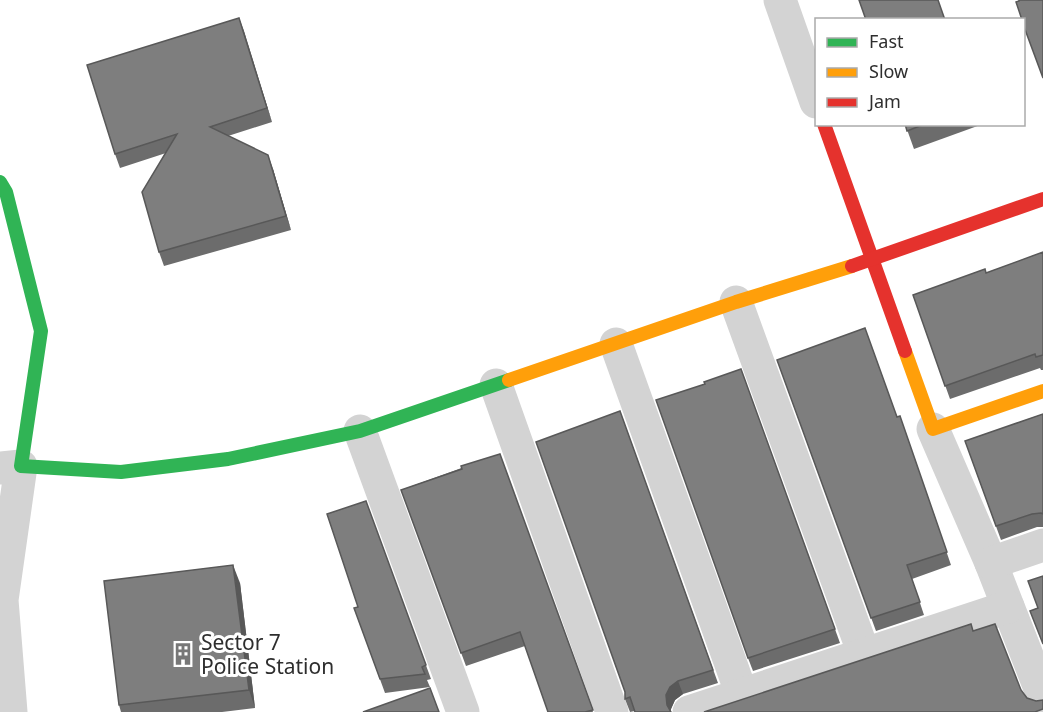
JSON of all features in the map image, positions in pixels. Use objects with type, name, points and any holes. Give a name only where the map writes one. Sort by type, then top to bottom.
[{"type":"street","points":[[780,0],[815,99]]},
{"type":"street","points":[[826,126],[933,429],[991,563],[1043,696]]},
{"type":"street","points":[[0,182],[6,192],[41,332],[10,467],[2,600],[10,712]]},
{"type":"street","points":[[10,467],[121,472],[228,459],[360,431],[736,302],[873,259],[1043,199]]},
{"type":"street","points":[[736,302],[864,654]]},
{"type":"street","points":[[616,344],[742,694]]},
{"type":"street","points":[[496,385],[612,712]]},
{"type":"street","points":[[933,429],[1043,391]]},
{"type":"street","points":[[360,431],[463,712]]},
{"type":"street","points":[[991,563],[1043,545]]},
{"type":"street","points":[[689,712],[1008,607]]},
{"type":"building","points":[[859,0],[938,0],[944,18],[865,18]]},
{"type":"building","points":[[1043,0],[1043,78],[1025,29],[1025,18],[1021,18],[1016,2]]},
{"type":"building","points":[[239,18],[267,108],[210,127],[268,155],[286,216],[159,252],[142,192],[177,134],[115,154],[87,65]]},
{"type":"building","points":[[906,126],[920,126],[907,131]]},
{"type":"building","points":[[1043,252],[1043,355],[1036,357],[1035,354],[945,386],[913,295],[985,269],[986,273]]},
{"type":"building","points":[[865,328],[897,417],[900,416],[947,552],[907,565],[920,602],[871,618],[777,360]]},
{"type":"building","points":[[741,369],[835,629],[748,658],[656,400]]},
{"type":"building","points":[[620,411],[713,670],[678,681],[670,687],[666,695],[667,705],[671,712],[635,712],[630,697],[625,699],[625,692],[536,442]]},
{"type":"building","points":[[1043,414],[1043,514],[1032,514],[996,526],[965,441]]},
{"type":"building","points":[[500,454],[593,710],[548,712],[520,632],[461,653],[401,490],[462,469],[461,466]]},
{"type":"building","points":[[366,501],[426,665],[422,667],[425,674],[380,679],[354,608],[358,607],[327,514]]},
{"type":"building","name":"Sector 7 Police Station","points":[[233,565],[249,690],[119,705],[104,581]]},
{"type":"building","points":[[1043,576],[1043,644],[1030,611],[1038,608],[1028,581]]},
{"type":"building","points":[[971,624],[973,631],[995,624],[1021,690],[1027,698],[1036,701],[1043,700],[1043,709],[1035,712],[704,712]]},
{"type":"building","points":[[430,688],[439,712],[363,712]]},
{"type":"traffic: fast","points":[[0,182],[6,192],[41,331],[21,466],[121,472],[228,459],[360,431],[509,380]]},
{"type":"traffic: slow","points":[[509,380],[736,302],[852,266]]},
{"type":"traffic: slow","points":[[905,351],[933,429],[1043,391]]},
{"type":"traffic: jam","points":[[825,126],[905,351]]},
{"type":"traffic: jam","points":[[852,266],[1043,199]]},
{"type":"place","name":"Sector 7 Police Station","points":[[183,654]]}]
